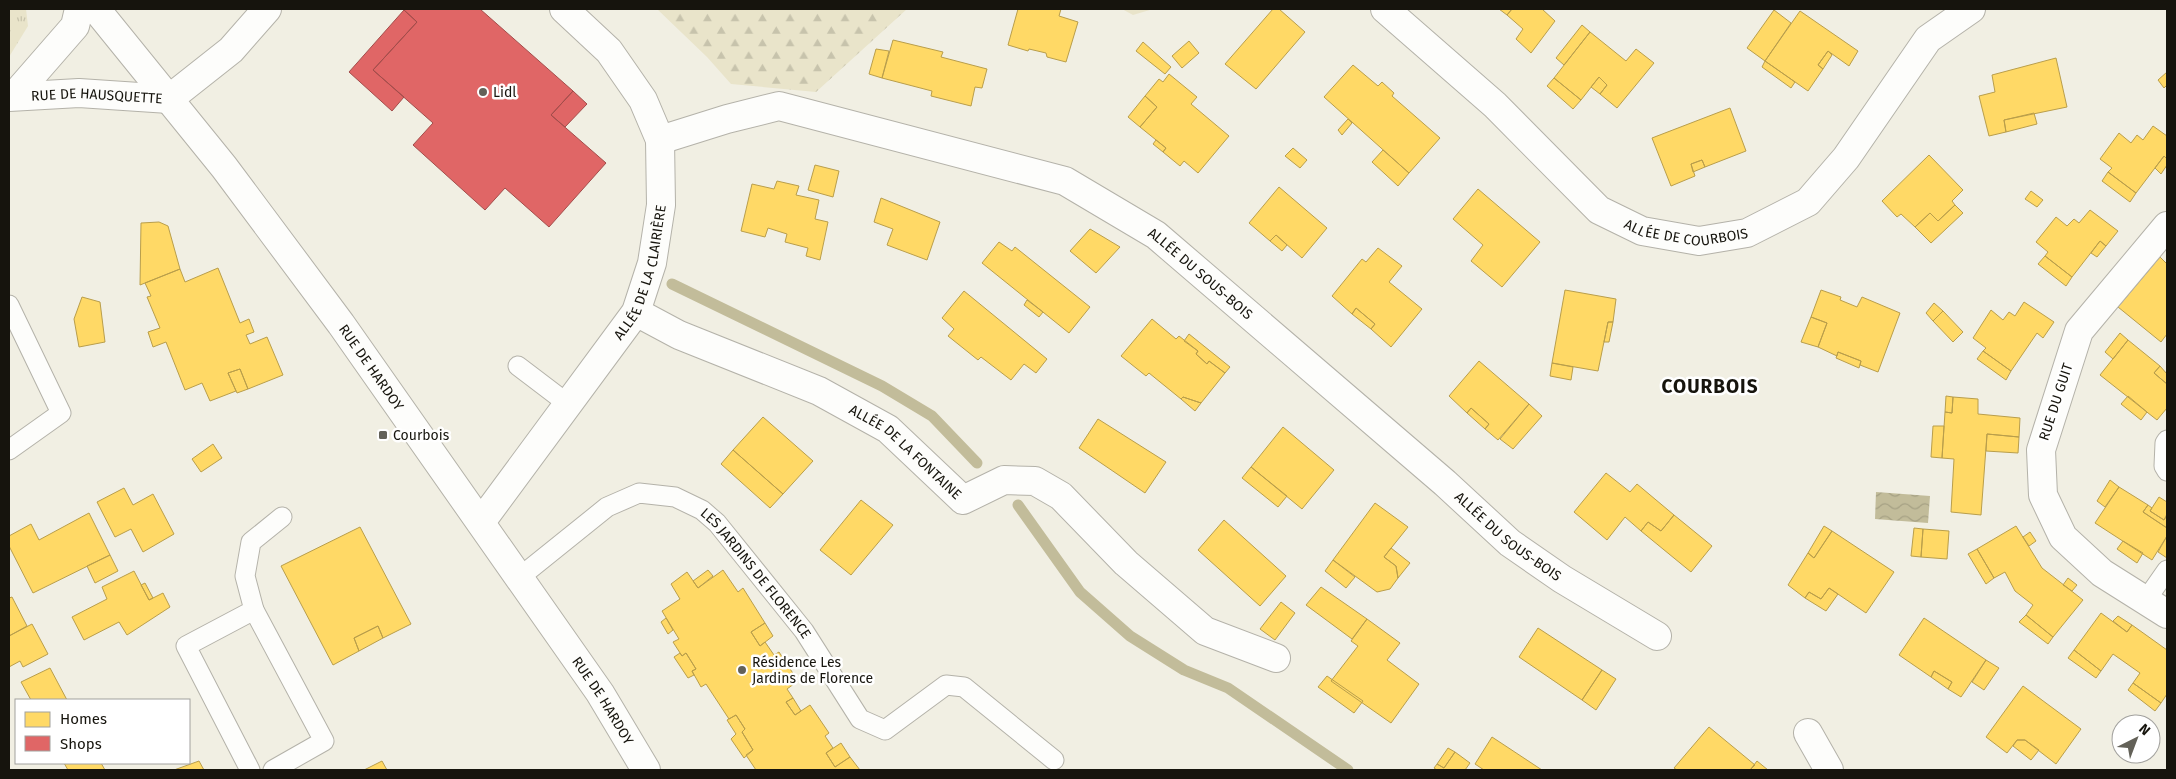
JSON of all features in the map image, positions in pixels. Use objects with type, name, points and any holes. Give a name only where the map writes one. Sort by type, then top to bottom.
[{"type":"street","points":[[11,96],[75,26],[79,9]]},
{"type":"street","name":"RUE DE HARDOY","points":[[96,9],[224,167],[341,324],[600,692],[646,770]]},
{"type":"street","name":"RUE DE HAUSQUETTE","points":[[11,96],[79,93],[169,99],[231,50],[267,9]]},
{"type":"street","name":"ALLÉE DE LA CLAIRIÈRE","points":[[480,522],[636,312],[652,263],[661,204],[660,140],[643,100],[609,51],[564,9]]},
{"type":"street","name":"ALLÉE DE COURBOIS","points":[[1385,9],[1495,104],[1599,210],[1642,232],[1699,241],[1747,233],[1808,202],[1846,158],[1928,39],[1971,9]]},
{"type":"street","name":"ALLÉE DU SOUS-BOIS","points":[[660,140],[727,119],[779,106],[1066,181],[1156,235],[1444,483],[1510,543],[1562,578],[1657,636]]},
{"type":"street","name":"RUE DU GUIT","points":[[2157,607],[2102,573],[2063,537],[2044,494],[2041,450],[2079,331],[2167,226]]},
{"type":"street","name":"ALLÉE DE LA FONTAINE","points":[[636,312],[679,335],[819,391],[888,429],[963,500],[1004,480],[1035,481],[1061,496],[1126,563],[1205,631],[1276,658]]},
{"type":"street","points":[[1808,733],[1829,770]]},
{"type":"lane","points":[[9,305],[61,413],[9,450]]},
{"type":"lane","points":[[518,366],[572,398]]},
{"type":"lane","points":[[2167,440],[2165,443],[2164,466],[2167,471]]},
{"type":"lane","name":"LES JARDINS DE FLORENCE","points":[[520,577],[607,507],[639,493],[674,497],[702,510],[717,523],[804,631],[860,719],[884,730],[946,684],[964,687],[1054,760]]},
{"type":"lane","points":[[273,770],[324,741],[254,610],[245,576],[251,542],[282,517]]},
{"type":"lane","points":[[2157,607],[2167,570]]},
{"type":"lane","points":[[250,770],[186,646],[254,610]]},
{"type":"green space","points":[[9,9],[26,9],[28,26],[9,57]]},
{"type":"green space","points":[[657,9],[907,9],[816,92],[731,84],[707,57]]},
{"type":"green space","points":[[1122,9],[1153,9],[1133,15]]},
{"type":"water","points":[[1876,492],[1930,496],[1928,523],[1875,519]]},
{"type":"building: Homes","points":[[1018,9],[1061,9],[1059,16],[1078,22],[1066,62],[1047,57],[1046,53],[1029,49],[1028,51],[1008,45]]},
{"type":"building: Homes","points":[[1273,9],[1279,9],[1305,32],[1256,89],[1225,64]]},
{"type":"building: Homes","points":[[1499,9],[1512,9],[1507,15]]},
{"type":"building: Homes","points":[[1512,9],[1542,9],[1555,21],[1531,53],[1516,39],[1523,29],[1507,15]]},
{"type":"building: Homes","points":[[1774,10],[1791,23],[1765,61],[1747,48]]},
{"type":"building: Homes","points":[[1800,11],[1858,51],[1849,66],[1828,51],[1818,65],[1823,69],[1808,91],[1765,61]]},
{"type":"building: Homes","points":[[1582,25],[1590,32],[1564,65],[1556,58]]},
{"type":"building: Homes","points":[[1590,32],[1626,61],[1636,49],[1654,63],[1617,108],[1600,94],[1607,85],[1599,77],[1581,100],[1554,78]]},
{"type":"building: Homes","points":[[893,40],[943,52],[941,57],[987,69],[982,88],[975,87],[971,106],[931,96],[932,91],[882,78]]},
{"type":"building: Homes","points":[[1189,41],[1199,53],[1182,68],[1172,56]]},
{"type":"building: Homes","points":[[1143,42],[1171,67],[1165,74],[1136,51]]},
{"type":"building: Homes","points":[[876,49],[889,51],[882,78],[869,74]]},
{"type":"building: Homes","points":[[1828,51],[1832,55],[1823,69],[1818,65]]},
{"type":"building: Homes","points":[[2056,58],[2067,107],[2004,120],[2006,132],[1989,136],[1979,96],[1995,92],[1992,75]]},
{"type":"building: Homes","points":[[1765,61],[1795,82],[1791,88],[1762,67]]},
{"type":"building: Homes","points":[[1353,65],[1378,86],[1382,82],[1394,93],[1392,96],[1440,138],[1409,173],[1324,97]]},
{"type":"building: Homes","points":[[2167,72],[2167,85],[2164,88],[2158,80]]},
{"type":"building: Homes","points":[[1169,74],[1197,97],[1191,104],[1229,136],[1198,173],[1184,161],[1180,166],[1163,152],[1166,148],[1140,127],[1157,107],[1145,96],[1159,79],[1163,82]]},
{"type":"building: Homes","points":[[1599,77],[1607,85],[1600,94],[1591,87]]},
{"type":"building: Homes","points":[[1554,78],[1581,100],[1573,109],[1547,86]]},
{"type":"building: Homes","points":[[1145,96],[1157,107],[1140,127],[1128,117]]},
{"type":"building: Homes","points":[[1730,108],[1746,151],[1705,167],[1702,160],[1691,164],[1695,176],[1671,186],[1652,138]]},
{"type":"building: Homes","points":[[2034,113],[2037,124],[2006,132],[2004,120]]},
{"type":"building: Homes","points":[[1348,119],[1352,123],[1342,135],[1338,130]]},
{"type":"building: Homes","points":[[2153,126],[2167,136],[2167,159],[2164,156],[2136,193],[2108,172],[2112,168],[2100,159],[2119,133],[2131,143],[2137,135],[2143,140]]},
{"type":"building: Homes","points":[[1156,140],[1166,148],[1163,152],[1153,144]]},
{"type":"building: Homes","points":[[1293,148],[1307,160],[1300,168],[1285,156]]},
{"type":"building: Homes","points":[[1383,150],[1409,173],[1398,186],[1372,162]]},
{"type":"building: Homes","points":[[1929,155],[1963,190],[1952,201],[1955,205],[1938,221],[1930,213],[1915,227],[1901,214],[1897,217],[1882,201]]},
{"type":"building: Homes","points":[[2164,156],[2167,159],[2167,165],[2161,174],[2155,168]]},
{"type":"building: Homes","points":[[1702,160],[1705,167],[1693,172],[1691,164]]},
{"type":"building: Homes","points":[[815,165],[839,171],[833,197],[808,190]]},
{"type":"building: Homes","points":[[2108,172],[2136,193],[2130,202],[2102,181]]},
{"type":"building: Homes","points":[[777,181],[799,186],[796,195],[819,200],[815,219],[828,222],[820,260],[806,256],[808,248],[785,242],[787,234],[768,228],[765,237],[741,231],[752,184],[774,189]]},
{"type":"building: Homes","points":[[1279,187],[1327,228],[1302,258],[1276,235],[1270,241],[1249,223]]},
{"type":"building: Homes","points":[[1478,189],[1540,242],[1502,287],[1471,261],[1483,245],[1453,219]]},
{"type":"building: Homes","points":[[2031,191],[2043,200],[2037,207],[2025,199]]},
{"type":"building: Homes","points":[[881,198],[940,222],[927,260],[887,245],[893,229],[874,222]]},
{"type":"building: Homes","points":[[1955,205],[1963,213],[1931,243],[1915,227],[1930,213],[1938,221]]},
{"type":"building: Homes","points":[[2090,210],[2118,231],[2106,246],[2100,241],[2072,277],[2045,256],[2048,252],[2036,242],[2056,217],[2067,226],[2074,219],[2079,223]]},
{"type":"building: Homes","points":[[159,222],[168,226],[180,269],[140,285],[141,223]]},
{"type":"building: Homes","points":[[1090,229],[1120,247],[1096,273],[1070,251]]},
{"type":"building: Homes","points":[[1276,235],[1287,245],[1282,251],[1270,241]]},
{"type":"building: Homes","points":[[2100,241],[2106,246],[2097,257],[2091,253]]},
{"type":"building: Homes","points":[[999,242],[1012,251],[1015,247],[1090,307],[1069,333],[982,263]]},
{"type":"building: Homes","points":[[1378,248],[1402,266],[1389,282],[1422,309],[1391,347],[1371,329],[1375,324],[1356,308],[1352,314],[1332,296],[1362,259],[1366,262]]},
{"type":"building: Homes","points":[[2045,256],[2072,277],[2066,286],[2038,264]]},
{"type":"building: Homes","points":[[2160,257],[2167,264],[2167,334],[2161,342],[2118,307]]},
{"type":"building: Homes","points":[[218,268],[240,323],[249,319],[254,332],[246,335],[250,344],[267,337],[283,375],[248,389],[240,369],[228,373],[236,391],[210,401],[202,383],[185,390],[166,342],[153,347],[148,332],[160,328],[147,297],[151,296],[145,283],[180,269],[185,282]]},
{"type":"building: Homes","points":[[1565,290],[1616,299],[1613,322],[1608,322],[1598,371],[1552,363]]},
{"type":"building: Homes","points":[[1821,290],[1841,297],[1840,300],[1857,307],[1862,297],[1900,313],[1878,372],[1860,365],[1861,361],[1838,352],[1837,356],[1818,347],[1827,323],[1811,317]]},
{"type":"building: Homes","points":[[964,291],[1047,359],[1036,373],[1024,364],[1011,380],[981,357],[978,360],[948,336],[954,329],[942,318]]},
{"type":"building: Homes","points":[[82,297],[100,302],[105,342],[79,347],[74,319]]},
{"type":"building: Homes","points":[[1027,300],[1043,312],[1039,317],[1024,305]]},
{"type":"building: Homes","points":[[2024,302],[2054,322],[2043,338],[2037,333],[2011,371],[1983,351],[1986,348],[1973,338],[1991,310],[2003,320],[2009,312],[2015,316]]},
{"type":"building: Homes","points":[[1934,303],[1943,311],[1933,321],[1926,313]]},
{"type":"building: Homes","points":[[1356,308],[1375,324],[1371,329],[1352,314]]},
{"type":"building: Homes","points":[[1943,311],[1963,332],[1953,342],[1933,321]]},
{"type":"building: Homes","points":[[1811,317],[1827,323],[1818,347],[1801,342]]},
{"type":"building: Homes","points":[[1152,319],[1176,339],[1179,336],[1198,351],[1196,354],[1207,364],[1209,361],[1225,373],[1201,403],[1183,397],[1181,399],[1149,373],[1146,376],[1121,356]]},
{"type":"building: Homes","points":[[1608,322],[1613,322],[1609,342],[1604,342]]},
{"type":"building: Homes","points":[[2120,333],[2128,340],[2113,359],[2105,352]]},
{"type":"building: Homes","points":[[1189,334],[1230,367],[1225,373],[1209,361],[1207,364],[1196,354],[1198,351],[1184,341]]},
{"type":"building: Homes","points":[[2128,340],[2160,366],[2154,373],[2167,384],[2167,408],[2157,420],[2100,375]]},
{"type":"building: Homes","points":[[1983,351],[2011,371],[2006,380],[1977,359]]},
{"type":"building: Homes","points":[[1838,352],[1861,361],[1859,368],[1836,358]]},
{"type":"building: Homes","points":[[1479,361],[1529,404],[1498,440],[1485,429],[1489,424],[1471,408],[1467,413],[1449,396]]},
{"type":"building: Homes","points":[[1552,363],[1573,367],[1571,380],[1550,376]]},
{"type":"building: Homes","points":[[2160,366],[2167,374],[2167,384],[2154,373]]},
{"type":"building: Homes","points":[[240,369],[248,389],[237,393],[228,373]]},
{"type":"building: Homes","points":[[1946,396],[1953,397],[1952,413],[1945,412]]},
{"type":"building: Homes","points":[[2128,396],[2147,412],[2141,420],[2121,404]]},
{"type":"building: Homes","points":[[1183,397],[1201,403],[1195,411],[1181,399]]},
{"type":"building: Homes","points":[[1953,397],[1978,399],[1978,414],[2020,418],[2019,437],[1987,434],[1981,515],[1951,512],[1954,459],[1942,458],[1945,412],[1952,413]]},
{"type":"building: Homes","points":[[1529,404],[1542,416],[1513,449],[1500,439]]},
{"type":"building: Homes","points":[[1471,408],[1489,424],[1485,429],[1467,413]]},
{"type":"building: Homes","points":[[763,417],[813,461],[783,494],[733,450]]},
{"type":"building: Homes","points":[[1098,419],[1166,462],[1145,493],[1079,448]]},
{"type":"building: Homes","points":[[1933,426],[1944,426],[1942,458],[1931,457]]},
{"type":"building: Homes","points":[[1283,427],[1334,470],[1302,509],[1251,467]]},
{"type":"building: Homes","points":[[1987,434],[2019,437],[2018,453],[1986,451]]},
{"type":"building: Homes","points":[[213,444],[222,458],[201,472],[192,459]]},
{"type":"building: Homes","points":[[733,450],[783,494],[770,508],[721,464]]},
{"type":"building: Homes","points":[[1251,467],[1287,496],[1278,507],[1242,478]]},
{"type":"building: Homes","points":[[1606,473],[1630,492],[1637,484],[1674,515],[1661,531],[1648,522],[1641,531],[1625,517],[1607,540],[1574,512]]},
{"type":"building: Homes","points":[[2110,480],[2119,487],[2105,507],[2097,501]]},
{"type":"building: Homes","points":[[2119,487],[2148,505],[2143,512],[2167,528],[2167,536],[2152,560],[2095,523]]},
{"type":"building: Homes","points":[[124,488],[133,505],[153,494],[174,534],[143,552],[131,529],[115,537],[97,502]]},
{"type":"building: Homes","points":[[2159,497],[2167,502],[2167,514],[2164,520],[2150,511]]},
{"type":"building: Homes","points":[[861,500],[893,525],[851,575],[820,550]]},
{"type":"building: Homes","points":[[1375,503],[1408,527],[1384,557],[1396,566],[1398,578],[1390,589],[1377,592],[1333,560]]},
{"type":"building: Homes","points":[[2148,505],[2152,508],[2150,511],[2164,520],[2167,518],[2167,528],[2143,512]]},
{"type":"building: Homes","points":[[89,513],[110,555],[33,593],[9,546],[9,536],[31,524],[39,540]]},
{"type":"building: Homes","points":[[1674,515],[1712,546],[1691,572],[1641,531],[1648,522],[1661,531]]},
{"type":"building: Homes","points":[[1224,520],[1286,576],[1260,606],[1198,550]]},
{"type":"building: Homes","points":[[1824,526],[1832,531],[1814,558],[1808,553]]},
{"type":"building: Homes","points":[[2016,526],[2042,568],[2083,600],[2053,637],[2026,615],[2033,605],[2015,591],[2005,572],[1994,578],[1977,549]]},
{"type":"building: Homes","points":[[360,527],[411,624],[383,638],[378,626],[354,638],[359,651],[333,665],[281,566]]},
{"type":"building: Homes","points":[[1914,528],[1923,529],[1921,557],[1911,556]]},
{"type":"building: Homes","points":[[1923,529],[1949,531],[1947,559],[1921,557]]},
{"type":"building: Homes","points":[[1832,531],[1894,572],[1866,613],[1829,588],[1821,599],[1809,592],[1805,598],[1788,585],[1808,553],[1814,558]]},
{"type":"building: Homes","points":[[2030,532],[2036,541],[2029,546],[2023,537]]},
{"type":"building: Homes","points":[[2167,536],[2167,558],[2158,552]]},
{"type":"building: Homes","points":[[2123,541],[2143,553],[2137,563],[2117,549]]},
{"type":"building: Homes","points":[[1391,548],[1410,563],[1398,578],[1396,566],[1384,557]]},
{"type":"building: Homes","points":[[1977,549],[1994,578],[1986,584],[1968,554]]},
{"type":"building: Homes","points":[[110,555],[118,571],[95,583],[87,566]]},
{"type":"building: Homes","points":[[1333,560],[1355,577],[1346,588],[1325,571]]},
{"type":"building: Homes","points":[[708,570],[713,576],[698,588],[693,581]]},
{"type":"building: Homes","name":"Résidence Les Jardins de Florence","points":[[723,570],[738,592],[743,588],[765,623],[751,632],[760,646],[765,642],[774,655],[779,652],[798,681],[787,689],[793,698],[786,702],[795,715],[810,705],[829,733],[825,736],[833,748],[826,753],[835,767],[850,757],[860,770],[756,770],[746,755],[753,750],[742,732],[745,729],[736,715],[729,719],[706,684],[701,687],[692,671],[696,669],[686,653],[682,656],[673,642],[679,639],[662,611],[680,599],[671,584],[687,572],[698,588]]},
{"type":"building: Homes","points":[[134,571],[149,600],[163,593],[170,607],[127,635],[119,622],[84,640],[72,617],[107,599],[102,587]]},
{"type":"building: Homes","points":[[2068,578],[2077,585],[2072,591],[2063,585]]},
{"type":"building: Homes","points":[[145,583],[153,598],[149,600],[141,585]]},
{"type":"building: Homes","points":[[1321,587],[1367,619],[1352,639],[1306,605]]},
{"type":"building: Homes","points":[[1829,588],[1838,594],[1826,611],[1805,598],[1809,592],[1821,599]]},
{"type":"building: Homes","points":[[12,597],[27,626],[9,636],[9,598]]},
{"type":"building: Homes","points":[[1281,602],[1295,613],[1275,640],[1260,629]]},
{"type":"building: Homes","points":[[2101,613],[2127,632],[2132,625],[2167,650],[2167,694],[2161,703],[2133,683],[2140,673],[2113,654],[2101,671],[2074,650]]},
{"type":"building: Homes","points":[[2026,615],[2053,637],[2048,644],[2019,622]]},
{"type":"building: Homes","points":[[2118,616],[2132,625],[2127,632],[2113,621]]},
{"type":"building: Homes","points":[[666,618],[673,630],[668,634],[661,622]]},
{"type":"building: Homes","points":[[1924,618],[1986,660],[1961,697],[1948,689],[1952,682],[1934,671],[1931,677],[1899,655]]},
{"type":"building: Homes","points":[[1367,619],[1400,643],[1387,660],[1419,684],[1391,723],[1331,681],[1358,646],[1351,641]]},
{"type":"building: Homes","points":[[765,623],[773,636],[760,646],[751,632]]},
{"type":"building: Homes","points":[[32,624],[48,654],[23,667],[20,661],[9,667],[9,636]]},
{"type":"building: Homes","points":[[378,626],[383,638],[359,651],[354,638]]},
{"type":"building: Homes","points":[[1538,628],[1602,670],[1582,700],[1519,657]]},
{"type":"building: Homes","points":[[2074,650],[2101,671],[2096,678],[2068,658]]},
{"type":"building: Homes","points":[[680,653],[682,656],[686,653],[696,669],[692,671],[694,675],[688,678],[674,657]]},
{"type":"building: Homes","points":[[1986,660],[1999,668],[1984,690],[1972,682]]},
{"type":"building: Homes","points":[[50,668],[66,699],[30,699],[21,682]]},
{"type":"building: Homes","points":[[1602,670],[1616,679],[1596,710],[1582,700]]},
{"type":"building: Homes","points":[[1934,671],[1952,682],[1948,689],[1931,677]]},
{"type":"building: Homes","points":[[1327,676],[1363,701],[1354,713],[1318,687]]},
{"type":"building: Homes","points":[[2133,683],[2161,703],[2155,711],[2128,690]]},
{"type":"building: Homes","points":[[2023,686],[2081,729],[2056,764],[2025,740],[2017,740],[2007,753],[1986,737]]},
{"type":"building: Homes","points":[[793,698],[801,711],[795,715],[786,702]]},
{"type":"building: Homes","points":[[736,715],[745,729],[742,732],[753,750],[744,758],[731,739],[736,734],[727,720]]},
{"type":"building: Homes","points":[[1709,727],[1755,765],[1750,770],[1677,770],[1674,768]]},
{"type":"building: Homes","points":[[1492,737],[1542,770],[1484,770],[1475,764]]},
{"type":"building: Homes","points":[[2017,740],[2025,740],[2039,750],[2031,760],[2013,746]]},
{"type":"building: Homes","points":[[841,743],[850,757],[835,767],[826,753]]},
{"type":"building: Homes","points":[[1448,748],[1455,752],[1444,768],[1437,764]]},
{"type":"building: Homes","points":[[1455,752],[1470,763],[1465,770],[1437,770],[1434,768],[1437,764],[1444,768]]},
{"type":"building: Homes","points":[[199,761],[204,770],[174,770]]},
{"type":"building: Homes","points":[[382,761],[387,770],[364,770]]},
{"type":"building: Homes","points":[[1757,761],[1768,770],[1750,770]]},
{"type":"building: Homes","points":[[65,764],[102,764],[105,770],[68,770]]},
{"type":"building: Shops","points":[[405,9],[480,9],[573,91],[551,115],[606,163],[549,227],[505,188],[485,210],[413,145],[433,123],[373,70],[417,22]]},
{"type":"building: Shops","points":[[404,10],[417,22],[373,70],[404,97],[392,111],[349,72]]},
{"type":"building: Shops","points":[[573,91],[587,104],[565,127],[551,115]]},
{"type":"waterway","points":[[672,284],[882,386],[932,416],[977,463]]},
{"type":"waterway","points":[[1018,505],[1080,592],[1130,636],[1184,670],[1228,688],[1348,770]]},
{"type":"place","name":"Lidl","points":[[483,92]]},
{"type":"place","name":"Courbois","points":[[383,435]]},
{"type":"place","name":"Résidence Les Jardins de Florence","points":[[742,670]]},
{"type":"district","name":"COURBOIS","points":[[1710,386]]}]
